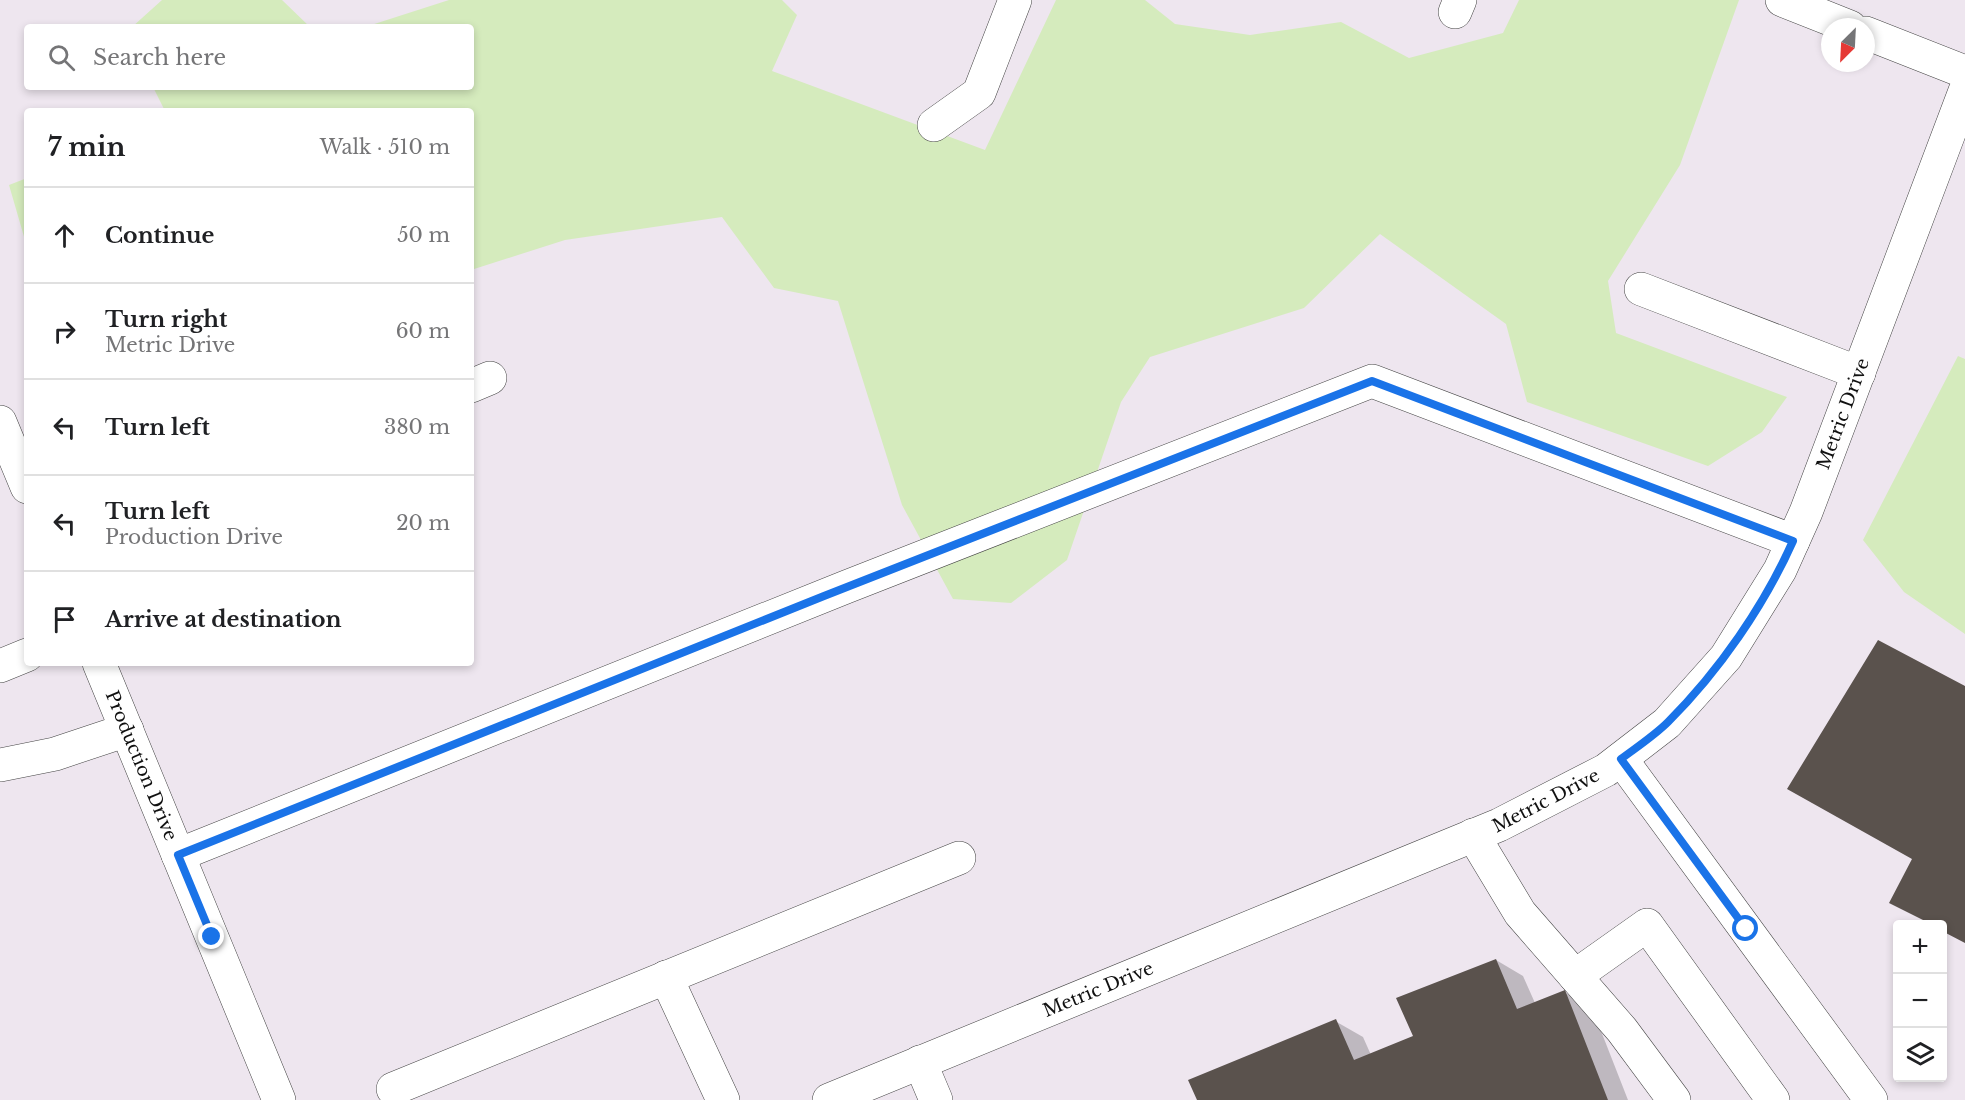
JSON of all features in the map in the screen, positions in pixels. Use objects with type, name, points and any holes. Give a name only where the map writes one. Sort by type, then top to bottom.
[{"type":"street","points":[[934,125],[979,93],[1015,0]]},
{"type":"street","points":[[1782,0],[1827,18]]},
{"type":"street","points":[[1875,37],[1965,72]]},
{"type":"street","name":"Metric Drive","points":[[829,1100],[1499,825],[1606,770],[1667,723],[1726,657],[1780,570],[1806,512],[1965,91]]},
{"type":"street","points":[[1641,289],[1858,373]]},
{"type":"street","points":[[178,855],[835,592],[1372,381],[1793,541]]},
{"type":"street","points":[[0,422],[24,480]]},
{"type":"street","points":[[0,666],[24,656]]},
{"type":"street","name":"Production Drive","points":[[100,666],[279,1100]]},
{"type":"street","points":[[0,765],[55,754],[127,730]]},
{"type":"street","points":[[1621,759],[1871,1100]]},
{"type":"street","points":[[1473,836],[1520,913],[1622,1030],[1674,1100]]},
{"type":"street","points":[[393,1089],[959,858]]},
{"type":"street","points":[[1575,976],[1647,925],[1773,1100]]},
{"type":"street","points":[[666,977],[723,1100]]},
{"type":"street","points":[[921,1062],[936,1100]]},
{"type":"shaded area","points":[[0,0],[1965,0],[1965,1100],[0,1100]]},
{"type":"green space","points":[[162,0],[282,0],[307,24],[135,24]]},
{"type":"green space","points":[[449,0],[782,0],[797,15],[772,71],[985,150],[1056,0],[1145,0],[1175,24],[1250,35],[1341,22],[1409,58],[1503,33],[1519,0],[1739,0],[1680,165],[1608,281],[1616,333],[1787,397],[1762,432],[1708,466],[1527,402],[1506,324],[1380,234],[1304,308],[1150,357],[1121,402],[1067,560],[1011,603],[953,599],[902,505],[838,301],[774,288],[722,217],[565,240],[474,269],[474,108],[164,108],[154,90],[474,90],[474,24],[374,24]]},
{"type":"green space","points":[[24,179],[24,237],[9,185]]},
{"type":"green space","points":[[1958,356],[1965,359],[1965,634],[1904,592],[1863,540]]},
{"type":"building","points":[[1878,640],[1965,686],[1965,943],[1947,934],[1947,920],[1923,920],[1889,903],[1912,859],[1787,789]]},
{"type":"building","points":[[1496,959],[1517,1009],[1565,990],[1608,1100],[1197,1100],[1188,1080],[1336,1019],[1354,1060],[1413,1036],[1396,998]]},
{"type":"route","points":[[212,937],[178,855],[824,596],[1372,381],[1793,541],[1780,570],[1726,657],[1667,723],[1621,759],[1746,929]]}]
